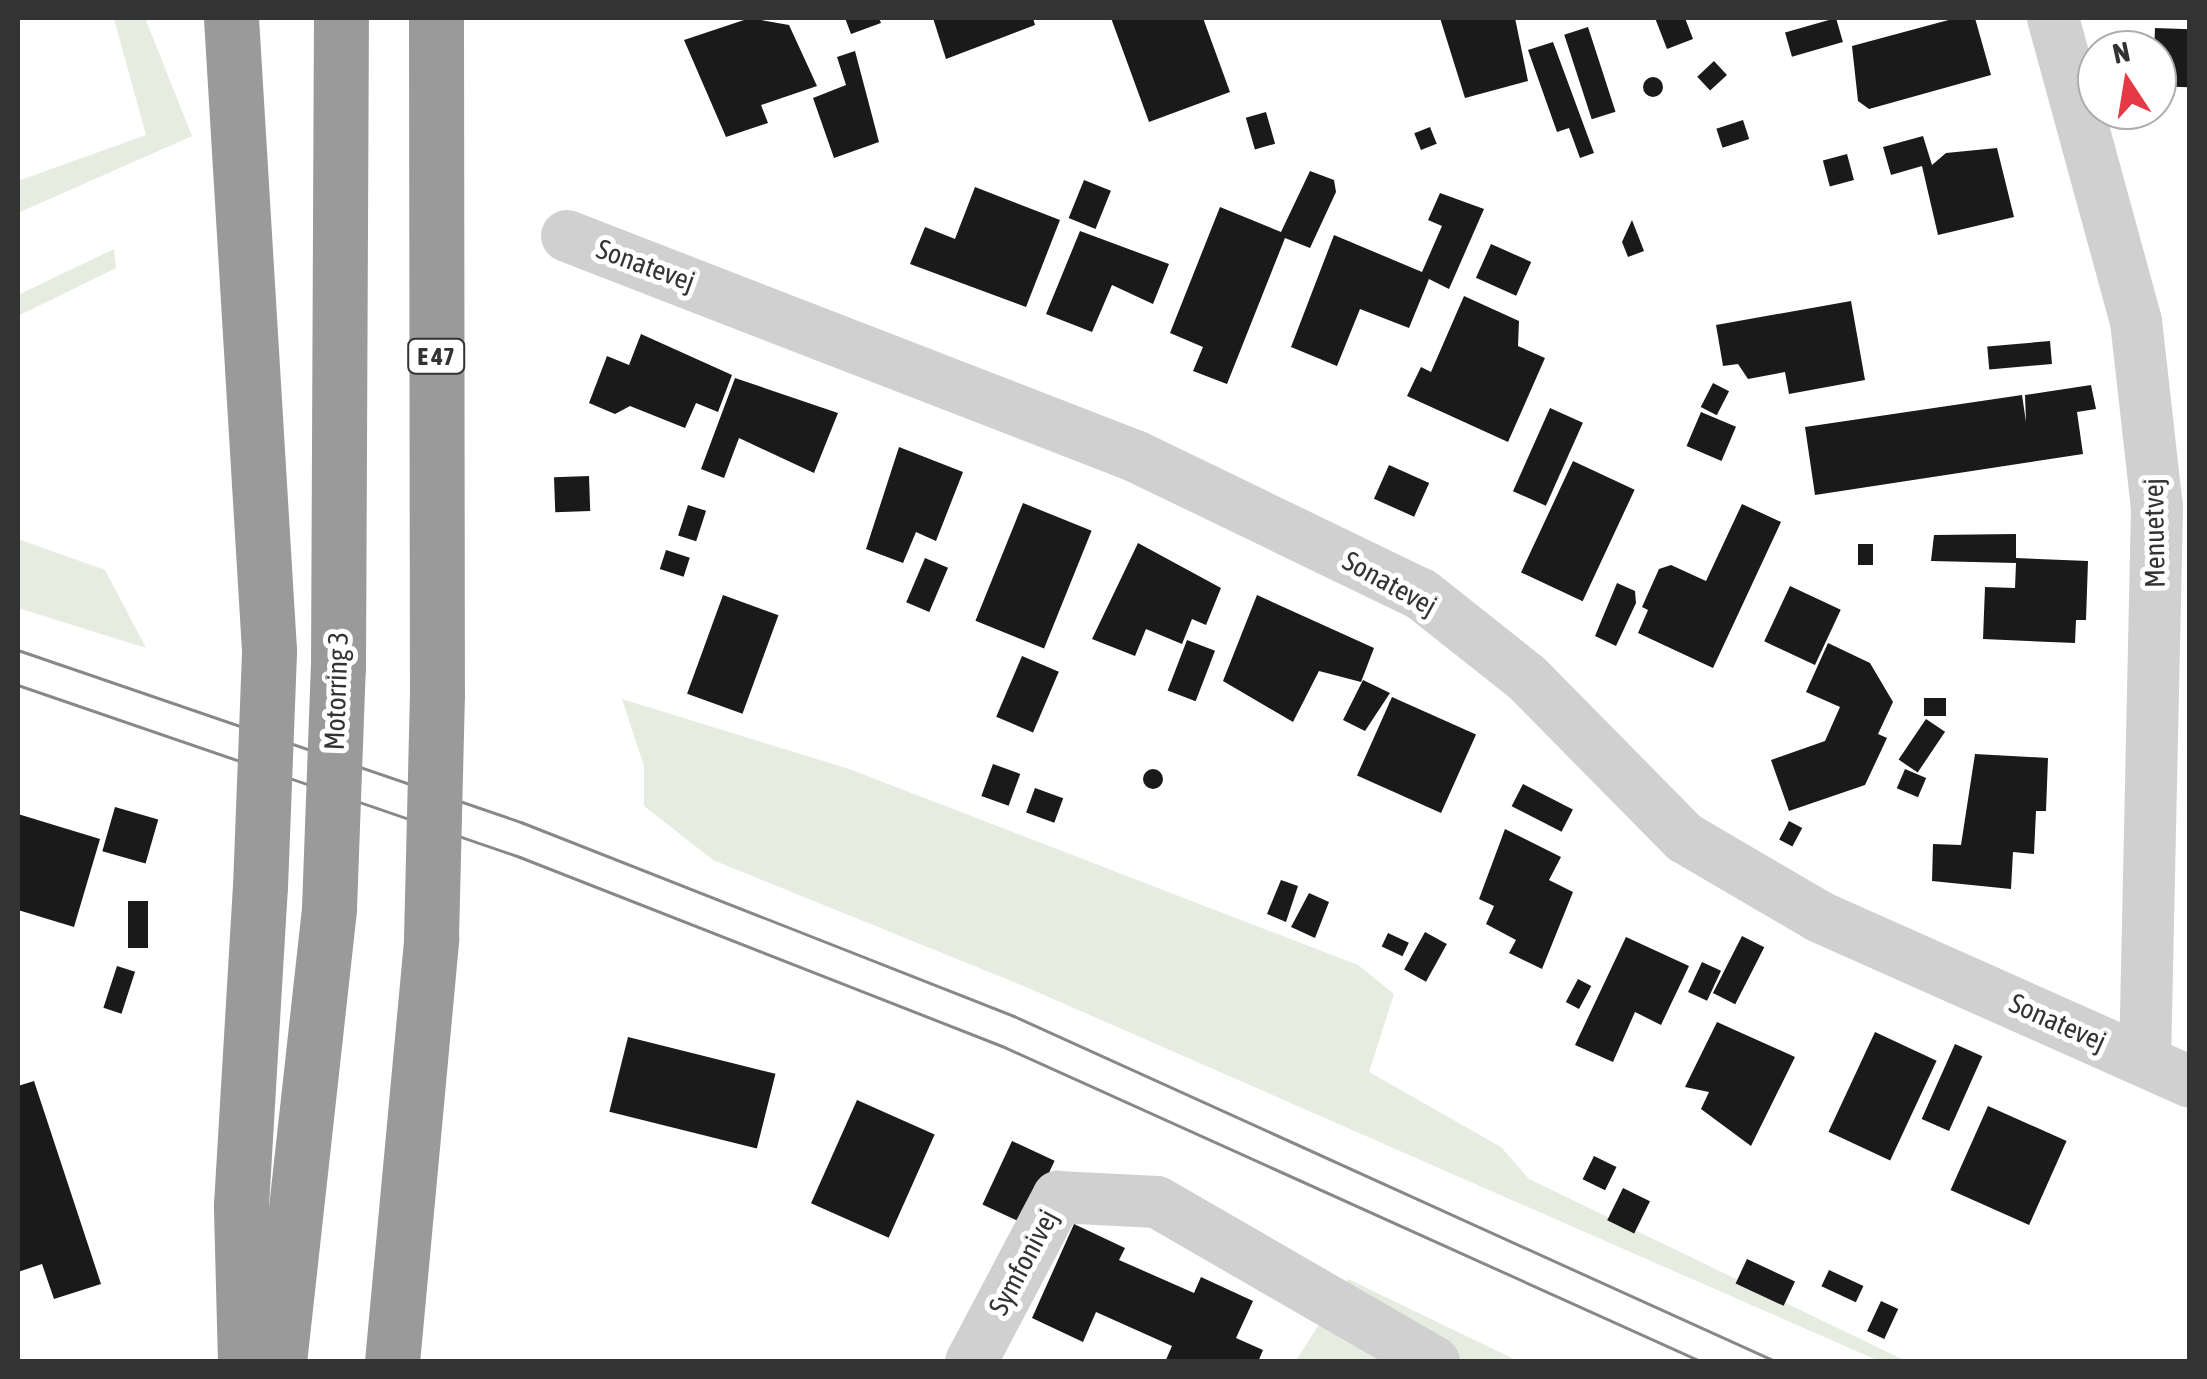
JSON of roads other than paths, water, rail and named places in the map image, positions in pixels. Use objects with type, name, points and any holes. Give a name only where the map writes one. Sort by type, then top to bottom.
[{"type":"highway","points":[[231,18],[270,650],[242,1204],[244,1362]]},
{"type":"highway","name":"Motorring 3","points":[[279,1362],[329,908],[338,668],[342,18]]},
{"type":"highway","name":"E 47","points":[[392,1362],[431,938],[438,694],[436,18]]},
{"type":"street","name":"Menuetvej","points":[[2053,18],[2136,321],[2157,507],[2167,1072]]},
{"type":"street","name":"Sonatevej","points":[[566,236],[1135,456],[1421,594],[1527,678],[1685,838],[1820,917],[2167,1072]]},
{"type":"street","name":"Symfonivej","points":[[971,1362],[1058,1197],[1157,1202],[1434,1362]]},
{"type":"tram line","points":[[18,650],[521,822],[1014,1016],[1777,1362]]},
{"type":"tram line","points":[[18,685],[520,857],[1002,1046],[1703,1362]]}]
